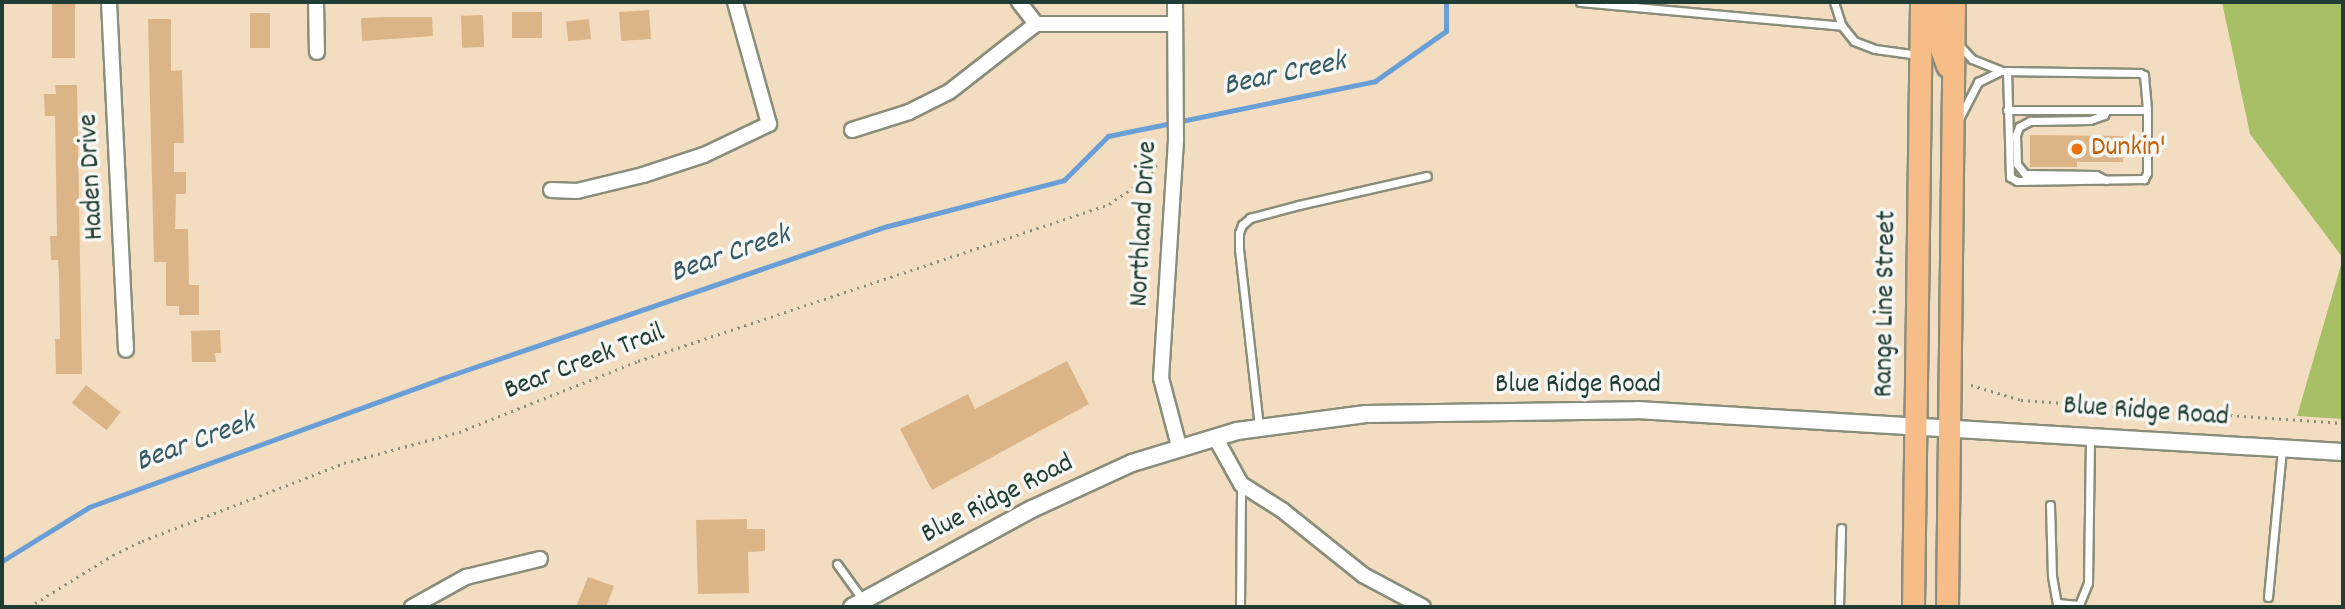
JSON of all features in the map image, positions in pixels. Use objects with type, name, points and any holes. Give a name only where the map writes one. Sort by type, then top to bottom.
[{"type":"main road","name":"Range Line Street","points":[[1913,607],[1913,425],[1921,2]]},
{"type":"main road","points":[[1936,2],[1936,35],[1953,81]]},
{"type":"main road","points":[[1947,607],[1954,2]]},
{"type":"street","name":"Haden Drive","points":[[109,2],[126,350]]},
{"type":"street","points":[[316,2],[317,52]]},
{"type":"street","points":[[551,190],[577,191],[643,175],[704,155],[769,124],[735,2]]},
{"type":"street","points":[[1018,2],[1036,24]]},
{"type":"street","name":"Northland Drive","points":[[1175,2],[1176,140],[1161,378],[1179,446]]},
{"type":"street","points":[[852,130],[909,112],[949,92],[1036,24],[1175,24]]},
{"type":"street","name":"Blue Ridge Road","points":[[858,604],[1032,509],[1132,463],[1179,446],[1259,427],[1367,414],[1619,410],[2343,452]]},
{"type":"street","points":[[1215,437],[1241,484],[1282,510],[1363,575],[1423,607]]},
{"type":"street","points":[[412,607],[466,577],[540,559]]},
{"type":"lane","points":[[1580,2],[1842,26]]},
{"type":"lane","points":[[1834,2],[1842,26],[1854,41],[1875,49],[1920,55]]},
{"type":"lane","points":[[1953,41],[1972,59],[2004,71],[2140,73],[2147,79],[2147,173],[2144,179],[2017,181],[2010,177],[2004,71]]},
{"type":"lane","points":[[1952,122],[1964,113],[1978,82],[2004,71]]},
{"type":"lane","points":[[2007,110],[2147,110]]},
{"type":"lane","points":[[2106,111],[2104,115],[2090,120],[2030,121],[2019,127],[2016,135],[2017,164],[2022,172],[2096,175],[2105,177],[2106,181]]},
{"type":"lane","points":[[1259,427],[1239,249],[1242,225],[1250,218],[1298,205],[1427,176]]},
{"type":"lane","points":[[2050,505],[2052,576],[2057,603],[2078,605],[2088,583],[2090,436]]},
{"type":"lane","points":[[2268,597],[2282,448]]},
{"type":"lane","points":[[1240,607],[1241,484]]},
{"type":"lane","points":[[1839,607],[1840,528]]},
{"type":"lane","points":[[837,564],[858,604]]},
{"type":"path","name":"Bear Creek Trail","points":[[29,607],[113,555],[142,541],[345,463],[459,432],[638,362],[1109,204],[1147,178],[1157,164]]},
{"type":"path","points":[[1971,385],[2021,400],[2343,423]]},
{"type":"green space","points":[[2222,2],[2343,2],[2343,258],[2250,134]]},
{"type":"green space","points":[[2343,258],[2343,419],[2297,416]]},
{"type":"building","points":[[52,2],[75,2],[75,58],[52,58]]},
{"type":"building","points":[[649,10],[651,39],[621,41],[619,12]]},
{"type":"building","points":[[512,12],[542,12],[542,38],[512,38]]},
{"type":"building","points":[[250,13],[270,13],[270,48],[250,48]]},
{"type":"building","points":[[483,15],[484,47],[462,48],[461,16]]},
{"type":"building","points":[[432,17],[433,36],[362,41],[361,18]]},
{"type":"building","points":[[148,19],[171,19],[171,71],[182,70],[184,143],[174,143],[174,172],[186,172],[186,194],[176,194],[175,229],[188,229],[189,285],[199,285],[199,315],[179,315],[179,306],[166,306],[166,262],[154,262]]},
{"type":"building","points":[[589,19],[591,39],[568,41],[566,21]]},
{"type":"building","points":[[55,85],[77,85],[82,374],[56,374],[55,339],[60,339],[59,277],[58,260],[51,260],[50,236],[57,236],[55,116],[45,116],[44,94],[56,94]]},
{"type":"building","name":"Dunkin'","points":[[2030,135],[2123,136],[2123,162],[2077,162],[2077,167],[2030,167]]},
{"type":"building","points":[[220,330],[221,353],[215,353],[216,362],[192,362],[191,331]]},
{"type":"building","points":[[1067,361],[1089,404],[932,490],[900,429],[968,394],[975,409]]},
{"type":"building","points":[[86,385],[121,412],[107,430],[72,403]]},
{"type":"building","points":[[747,519],[747,529],[765,529],[765,551],[748,552],[749,593],[698,594],[696,520]]},
{"type":"building","points":[[588,577],[614,586],[606,607],[576,607]]},
{"type":"waterway","name":"Bear Creek","points":[[2,561],[89,507],[440,379],[888,226],[1064,180],[1108,136],[1375,81],[1446,31],[1446,2]]},
{"type":"place","name":"Dunkin'","points":[[2077,149]]}]
